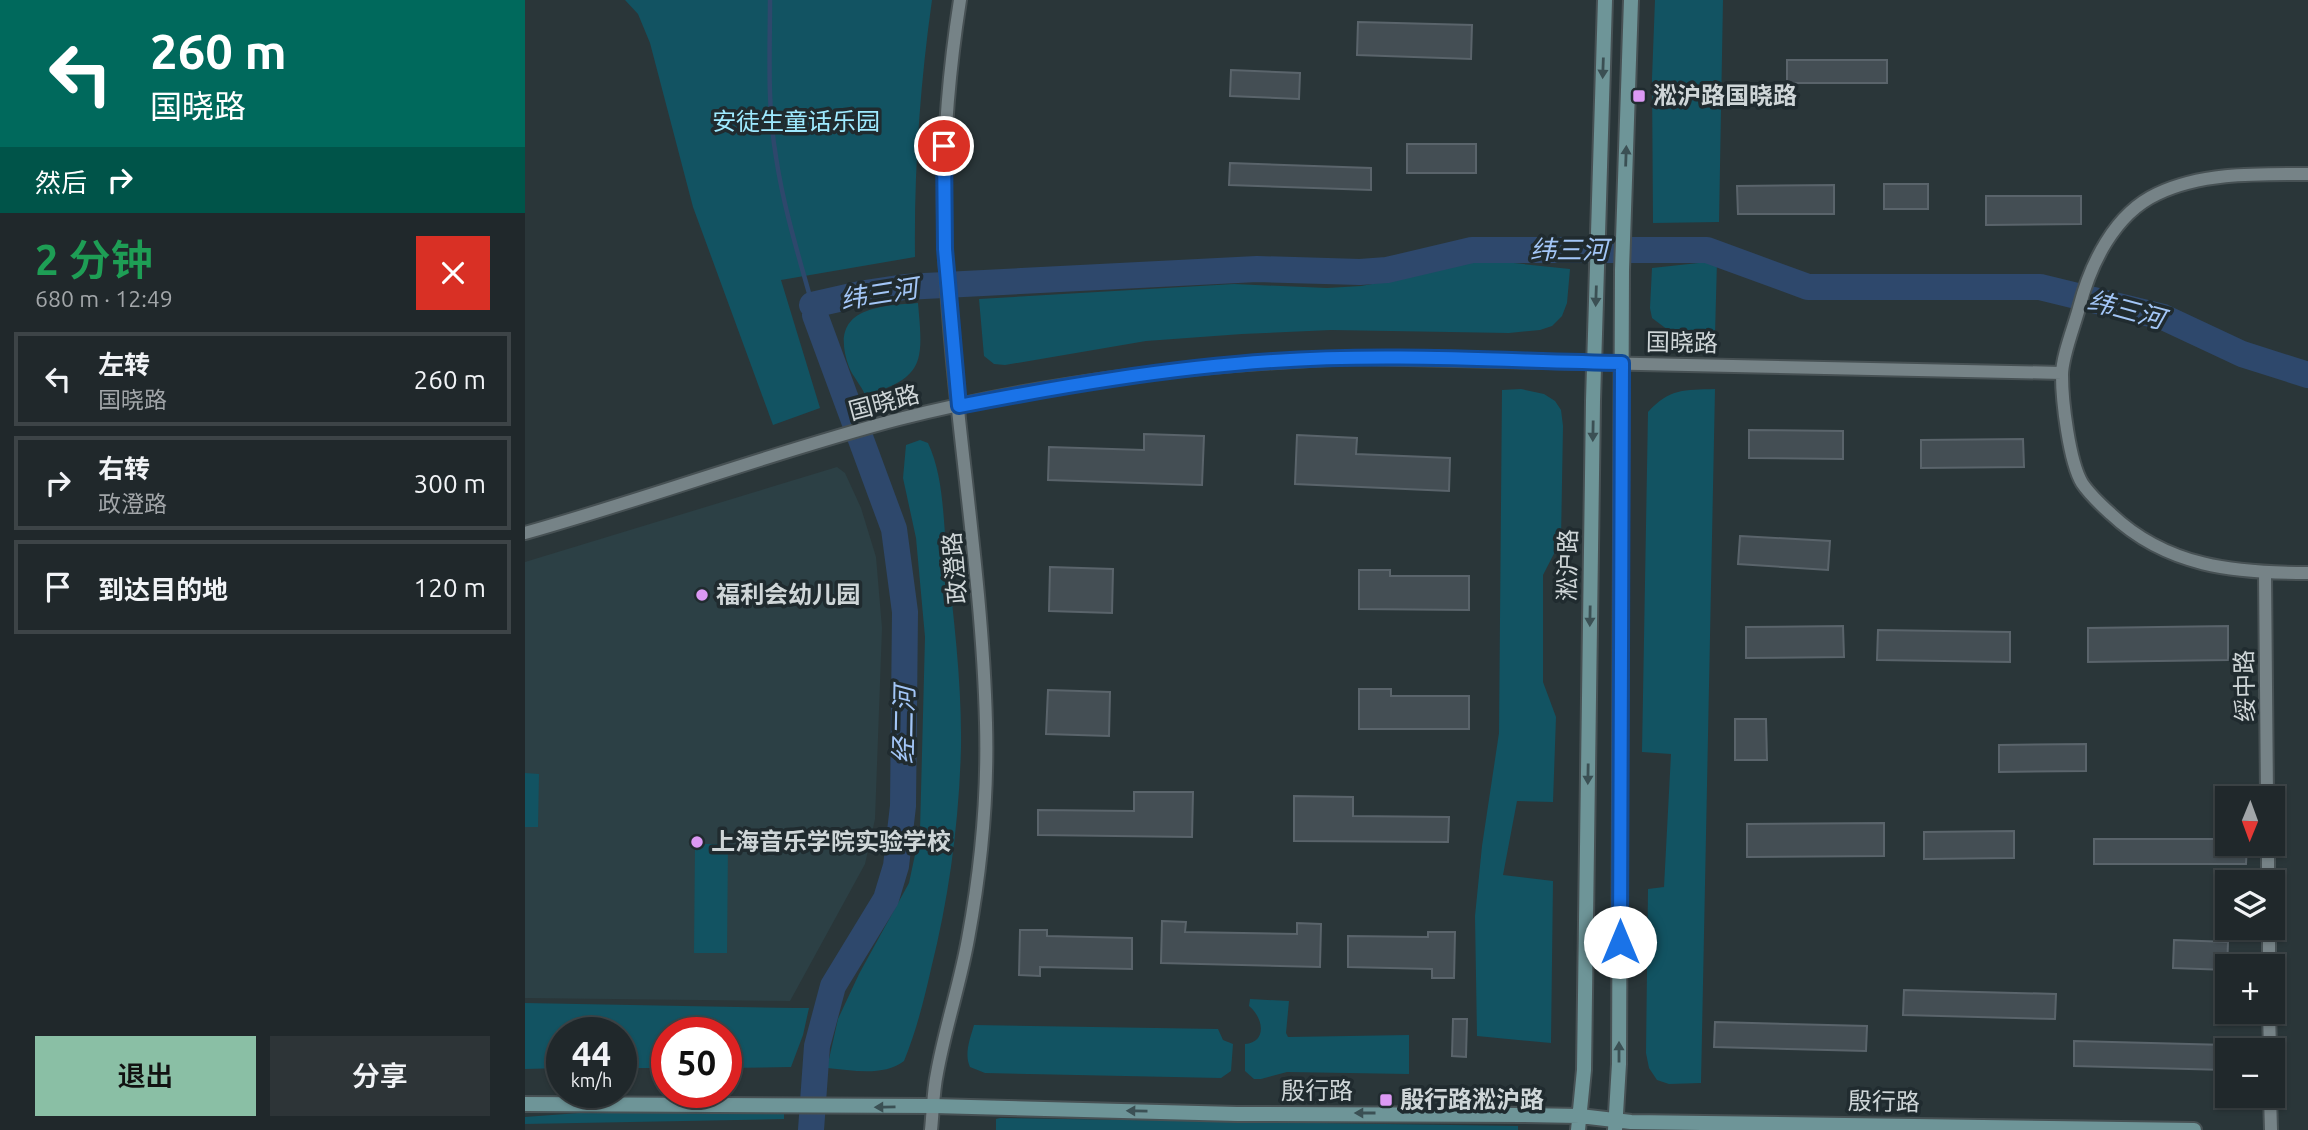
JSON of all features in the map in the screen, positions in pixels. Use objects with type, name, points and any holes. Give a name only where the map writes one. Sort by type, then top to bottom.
[{"type":"main road","name":"淞沪路","points":[[1579,1123],[1584,1062],[1594,362],[1605,0]]},
{"type":"main road","points":[[1616,1125],[1619,1063],[1622,270],[1631,0]]},
{"type":"main road","name":"殷行路","points":[[525,1104],[934,1106],[1616,1125],[2194,1130]]},
{"type":"street","name":"政澄路","points":[[931,1130],[937,1071],[968,941],[985,799],[986,724],[980,601],[948,306],[945,249],[944,146],[960,0]]},
{"type":"street","points":[[2308,174],[2266,174],[2190,183],[2157,194],[2130,210],[2105,245],[2086,283],[2062,373],[2071,456],[2082,483],[2128,530],[2169,554],[2216,566],[2265,573],[2308,573]]},
{"type":"street","name":"国晓路","points":[[525,533],[899,419],[1097,381],[1273,361],[1372,358],[2062,373]]},
{"type":"street","name":"绥中路","points":[[2265,573],[2267,786]]},
{"type":"street","points":[[2270,1108],[2270,1130]]},
{"type":"shaded area","points":[[837,467],[845,473],[861,508],[876,557],[882,628],[875,819],[865,864],[790,1001],[525,998],[525,562]]},
{"type":"green space","name":"安徒生童话乐园","points":[[625,0],[932,0],[919,128],[915,257],[781,280],[820,408],[773,425],[693,207],[650,43],[638,14]]},
{"type":"green space","points":[[1655,0],[1723,0],[1719,222],[1653,223],[1652,78]]},
{"type":"green space","points":[[1475,259],[1570,269],[1567,303],[1562,316],[1552,326],[1540,330],[1509,333],[1331,330],[1146,341],[1005,365],[994,364],[984,356],[979,299],[1234,284],[1327,288],[1361,286],[1400,279]]},
{"type":"green space","points":[[1717,261],[1715,335],[1686,337],[1672,333],[1652,318],[1652,268]]},
{"type":"green space","points":[[918,303],[920,353],[916,364],[900,381],[865,395],[849,367],[844,348],[845,333],[850,322],[859,314],[872,309]]},
{"type":"green space","points":[[1521,389],[1544,394],[1555,401],[1561,410],[1563,426],[1561,540],[1543,575],[1543,682],[1556,717],[1553,802],[1517,801],[1503,875],[1553,881],[1551,1043],[1477,1036],[1475,916],[1482,846],[1499,733],[1502,390]]},
{"type":"green space","points":[[1715,389],[1701,1083],[1669,1084],[1657,1080],[1649,1068],[1646,1053],[1648,889],[1664,887],[1671,754],[1642,752],[1648,412],[1671,394]]},
{"type":"green space","points":[[920,440],[928,443],[940,484],[959,676],[961,748],[952,860],[928,981],[904,1061],[877,1071],[827,1068],[838,1019],[859,974],[909,883],[920,831],[925,637],[916,538],[903,478],[906,445]]},
{"type":"green space","points":[[525,773],[539,774],[538,827],[525,827]]},
{"type":"green space","points":[[695,844],[728,844],[727,953],[694,953]]},
{"type":"green space","points":[[1250,999],[1289,1001],[1286,1033],[1288,1037],[1409,1035],[1409,1074],[1287,1072],[1254,1079],[1245,1071],[1245,1044],[1257,1039],[1261,1028],[1258,1016],[1249,1006]]},
{"type":"green space","points":[[525,1003],[809,1008],[803,1035],[791,1067],[742,1068],[742,1017],[651,1017],[651,1068],[637,1068],[637,1017],[546,1017],[546,1068],[525,1069]]},
{"type":"green space","points":[[974,1025],[1218,1029],[1223,1040],[1233,1044],[1231,1071],[1221,1078],[985,1073],[970,1067],[968,1062],[968,1046]]},
{"type":"green space","points":[[606,1111],[784,1114],[784,1119],[525,1124],[525,1117]]},
{"type":"green space","points":[[996,1119],[1518,1126],[1518,1130],[996,1130]]},
{"type":"building","points":[[1358,22],[1472,25],[1471,59],[1357,55]]},
{"type":"building","points":[[1787,60],[1887,60],[1887,83],[1787,83]]},
{"type":"building","points":[[1231,70],[1300,73],[1299,99],[1230,96]]},
{"type":"building","points":[[1407,144],[1476,144],[1476,173],[1407,173]]},
{"type":"building","points":[[1230,163],[1371,168],[1371,190],[1229,185]]},
{"type":"building","points":[[1884,184],[1928,184],[1928,209],[1884,209]]},
{"type":"building","points":[[1834,185],[1834,214],[1738,214],[1737,186]]},
{"type":"building","points":[[1986,196],[2081,196],[2081,224],[1986,225]]},
{"type":"building","points":[[1749,430],[1843,431],[1843,459],[1749,458]]},
{"type":"building","points":[[1144,434],[1204,436],[1202,485],[1048,480],[1049,447],[1144,450]]},
{"type":"building","points":[[1297,435],[1357,438],[1356,454],[1450,458],[1449,491],[1295,484]]},
{"type":"building","points":[[2023,439],[2024,467],[1921,468],[1921,440]]},
{"type":"building","points":[[1740,536],[1830,541],[1828,570],[1738,564]]},
{"type":"building","points":[[1050,567],[1113,569],[1112,613],[1049,611]]},
{"type":"building","points":[[1359,570],[1390,570],[1390,576],[1469,576],[1469,610],[1359,609]]},
{"type":"building","points":[[1843,626],[1844,657],[1746,658],[1746,627]]},
{"type":"building","points":[[2228,626],[2228,660],[2088,662],[2088,628]]},
{"type":"building","points":[[1878,630],[2010,632],[2010,662],[1877,660]]},
{"type":"building","points":[[1359,689],[1391,689],[1391,696],[1469,696],[1469,729],[1359,729]]},
{"type":"building","points":[[1048,690],[1110,692],[1109,736],[1046,734]]},
{"type":"building","points":[[1735,719],[1766,719],[1767,760],[1735,760]]},
{"type":"building","points":[[2086,744],[2086,771],[1999,772],[1999,745]]},
{"type":"building","points":[[1134,792],[1193,792],[1192,837],[1038,835],[1038,810],[1134,811]]},
{"type":"building","points":[[1294,796],[1353,797],[1353,816],[1449,817],[1448,842],[1294,841]]},
{"type":"building","points":[[1884,823],[1884,856],[1747,857],[1747,824]]},
{"type":"building","points":[[2014,831],[2014,858],[1924,859],[1924,832]]},
{"type":"building","points":[[2094,839],[2215,839],[2215,856],[2246,856],[2246,864],[2094,864]]},
{"type":"building","points":[[1162,921],[1186,922],[1185,932],[1297,934],[1297,923],[1321,924],[1320,967],[1161,963]]},
{"type":"building","points":[[1020,930],[1047,930],[1047,936],[1132,938],[1132,969],[1040,967],[1040,976],[1019,975]]},
{"type":"building","points":[[1428,932],[1455,932],[1454,978],[1432,978],[1432,969],[1348,967],[1348,936],[1428,937]]},
{"type":"building","points":[[2174,940],[2228,942],[2228,954],[2215,954],[2215,970],[2173,968]]},
{"type":"building","points":[[1904,990],[2056,994],[2055,1019],[1903,1015]]},
{"type":"building","points":[[1453,1019],[1467,1019],[1466,1057],[1452,1056]]},
{"type":"building","points":[[1715,1022],[1867,1026],[1866,1051],[1714,1047]]},
{"type":"building","points":[[2074,1041],[2215,1045],[2215,1070],[2074,1066]]},
{"type":"waterway","name":"纬三河","points":[[770,0],[773,137],[788,217],[815,315]]},
{"type":"waterway","name":"纬三河","points":[[812,305],[905,287],[1257,269],[1360,272],[1387,270],[1472,250],[1707,250],[1808,287],[2040,287],[2163,317],[2242,354],[2308,375]]},
{"type":"waterway","name":"经二河","points":[[811,1130],[817,1046],[833,986],[886,899],[896,866],[903,806],[905,612],[894,529],[815,315]]},
{"type":"place","name":"淞沪路国晓路","points":[[1639,96]]},
{"type":"place","name":"福利会幼儿园","points":[[702,595]]},
{"type":"place","name":"上海音乐学院实验学校","points":[[697,842]]},
{"type":"place","name":"殷行路淞沪路","points":[[1386,1100]]},
{"type":"route","points":[[944,146],[948,306],[959,406],[1097,381],[1273,361],[1359,358],[1622,363],[1620,942]]}]
